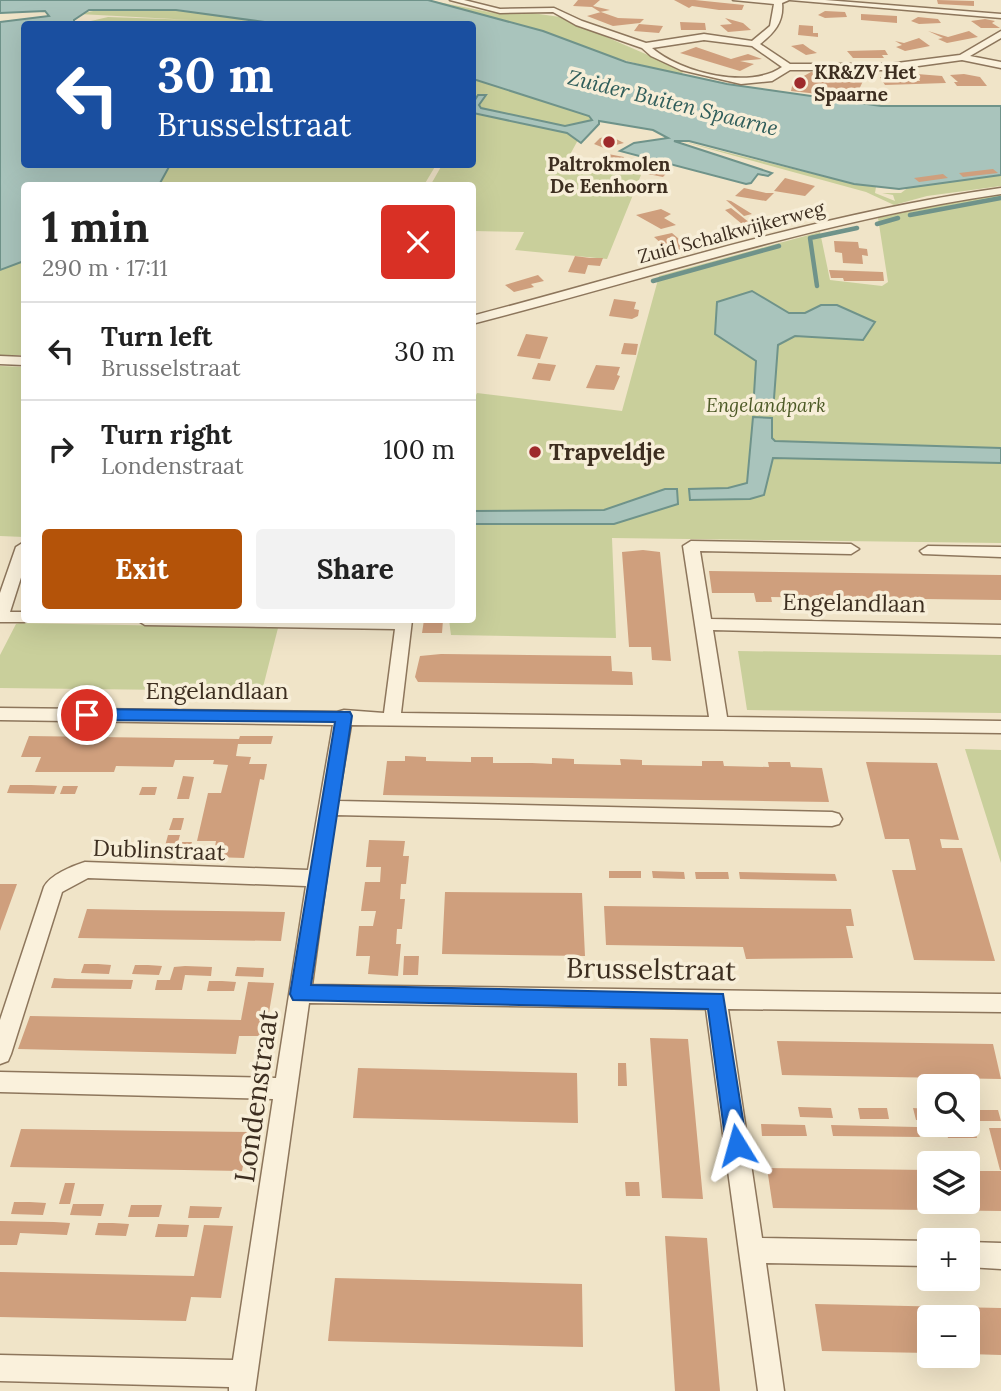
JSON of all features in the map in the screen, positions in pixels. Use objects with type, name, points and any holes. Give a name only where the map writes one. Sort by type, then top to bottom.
[{"type":"street","points":[[454,0],[500,11],[554,10],[579,23],[645,46],[704,37],[754,44],[788,66],[889,67],[962,57],[1001,65]]},
{"type":"street","points":[[554,10],[560,0]]},
{"type":"street","points":[[737,0],[781,1],[776,24],[754,44]]},
{"type":"street","points":[[794,0],[873,4],[1001,16]]},
{"type":"street","points":[[962,57],[1001,34]]},
{"type":"street","points":[[645,46],[653,57],[737,80],[768,80],[788,66]]},
{"type":"street","name":"Zuid Schalkwijkerweg","points":[[476,319],[789,235],[952,198],[1001,191]]},
{"type":"street","points":[[0,360],[21,361]]},
{"type":"street","points":[[719,722],[691,546],[851,549]]},
{"type":"street","points":[[928,551],[1001,552]]},
{"type":"street","points":[[21,556],[0,616],[21,617]]},
{"type":"street","points":[[392,717],[403,623]]},
{"type":"street","name":"Engelandlaan","points":[[705,624],[1001,631]]},
{"type":"street","name":"Engelandlaan","points":[[0,714],[344,716],[1001,727]]},
{"type":"street","name":"Londenstraat","points":[[243,1382],[327,808],[344,716]]},
{"type":"street","points":[[327,808],[832,819]]},
{"type":"street","name":"Dublinstraat","points":[[0,1054],[54,887],[85,870],[317,878]]},
{"type":"street","name":"Brusselstraat","points":[[300,994],[1001,1003]]},
{"type":"street","points":[[716,1000],[771,1391]]},
{"type":"street","points":[[0,1082],[286,1089]]},
{"type":"street","points":[[752,1250],[917,1254]]},
{"type":"street","points":[[980,1255],[1001,1256]]},
{"type":"street","points":[[0,1368],[243,1382]]},
{"type":"green space","points":[[428,0],[499,14],[532,13],[560,17],[685,71],[679,75],[598,53],[543,31]]},
{"type":"green space","points":[[98,10],[176,10],[257,21],[91,21],[108,17],[193,20],[79,14]]},
{"type":"green space","points":[[476,80],[589,116],[592,120],[565,126],[481,108],[479,105],[485,96],[476,101]]},
{"type":"green space","points":[[476,112],[567,133],[578,140],[567,160],[641,175],[607,259],[515,250],[524,232],[476,231],[476,182],[432,182],[440,168],[476,168]]},
{"type":"green space","points":[[677,140],[854,184],[876,187],[875,193],[895,201],[893,195],[882,193],[901,193],[909,187],[1001,175],[1001,186],[927,196],[894,205],[866,192]]},
{"type":"green space","points":[[168,168],[434,168],[426,182],[161,182]]},
{"type":"green space","name":"Engelandpark","points":[[1001,195],[1001,543],[612,538],[616,638],[451,635],[449,623],[476,623],[477,393],[622,411],[659,276],[820,232],[830,280],[882,286],[888,282],[878,218],[958,200]]},
{"type":"green space","points":[[21,262],[21,355],[0,355],[0,270]]},
{"type":"green space","points":[[0,366],[21,367],[21,537],[0,536]]},
{"type":"green space","points":[[16,624],[278,628],[262,691],[0,688],[0,655]]},
{"type":"green space","points":[[738,651],[1001,655],[1001,713],[747,710]]},
{"type":"green space","points":[[965,749],[1001,750],[1001,863]]},
{"type":"water","name":"Zuider Buiten Spaarne","points":[[0,0],[428,0],[543,31],[626,62],[727,84],[881,106],[1001,106],[1001,175],[899,189],[854,184],[689,141],[674,141],[772,173],[768,176],[758,174],[751,183],[746,184],[620,151],[634,143],[668,138],[653,130],[599,121],[581,143],[567,133],[476,114],[476,98],[478,95],[486,95],[479,105],[481,108],[565,126],[592,120],[589,116],[476,80],[476,21],[257,21],[176,10],[89,10],[74,21],[21,21],[21,168],[168,168],[161,182],[21,182],[21,262],[0,270],[0,22],[49,16],[45,11],[0,13]]},
{"type":"water","points":[[752,291],[789,313],[805,313],[821,305],[837,305],[875,322],[863,340],[795,336],[778,345],[773,412],[753,411],[756,361],[715,334],[717,302]]},
{"type":"water","points":[[753,417],[772,418],[772,438],[775,441],[1001,448],[1001,463],[773,458],[764,495],[750,499],[690,500],[689,489],[728,488],[747,483]]},
{"type":"water","points":[[665,489],[677,489],[678,504],[614,524],[476,524],[476,511],[604,510]]},
{"type":"building","points":[[578,0],[600,0],[593,6],[610,10],[600,12],[592,7],[573,6]]},
{"type":"building","points":[[674,0],[744,5],[742,10],[692,6],[689,8]]},
{"type":"building","points":[[937,0],[974,1],[974,6],[938,4]]},
{"type":"building","points":[[825,11],[845,12],[847,17],[825,18],[818,15]]},
{"type":"building","points":[[601,12],[618,18],[644,19],[640,23],[613,26],[587,16]]},
{"type":"building","points":[[861,14],[897,16],[897,23],[861,20]]},
{"type":"building","points":[[918,17],[938,19],[941,23],[919,24],[911,21]]},
{"type":"building","points":[[725,18],[743,23],[751,30],[728,32],[720,25],[732,24]]},
{"type":"building","points":[[971,21],[995,21],[992,23],[1000,28],[981,28]]},
{"type":"building","points":[[680,22],[705,23],[706,30],[681,30]]},
{"type":"building","points":[[639,24],[663,26],[659,33],[634,31]]},
{"type":"building","points":[[799,25],[813,26],[813,33],[818,33],[818,37],[798,35]]},
{"type":"building","points":[[928,31],[948,37],[969,31],[978,37],[947,43]]},
{"type":"building","points":[[919,38],[930,46],[905,51],[896,47],[902,45],[895,41],[904,43]]},
{"type":"building","points":[[803,44],[817,53],[806,55],[791,46]]},
{"type":"building","points":[[696,47],[731,59],[748,54],[762,59],[740,61],[754,64],[740,71],[680,53]]},
{"type":"building","points":[[885,50],[888,55],[882,55],[884,58],[853,58],[847,51]]},
{"type":"building","points":[[811,72],[863,81],[855,98],[791,91],[793,82]]},
{"type":"building","points":[[917,74],[942,76],[946,83],[885,85],[880,77],[920,81]]},
{"type":"building","points":[[950,75],[980,77],[987,86],[957,86],[954,82],[958,82]]},
{"type":"building","name":"Paltrokmolen De Eenhoorn","points":[[610,136],[624,143],[604,148],[594,144],[600,138]]},
{"type":"building","points":[[608,154],[624,157],[622,160],[670,169],[663,177],[607,166],[613,160],[604,158]]},
{"type":"building","points":[[993,169],[998,173],[963,177],[959,173]]},
{"type":"building","points":[[943,174],[948,178],[919,182],[914,178]]},
{"type":"building","points":[[785,178],[815,186],[805,196],[774,191]]},
{"type":"building","points":[[744,188],[774,193],[766,201],[735,196]]},
{"type":"building","points":[[726,200],[731,201],[752,214],[744,216]]},
{"type":"building","points":[[731,208],[758,231],[730,234],[722,229],[742,224],[725,210]]},
{"type":"building","points":[[661,209],[671,214],[664,218],[676,225],[661,229],[636,215]]},
{"type":"building","points":[[809,209],[820,216],[792,221],[784,216]]},
{"type":"building","points":[[766,216],[780,225],[779,227],[769,229],[757,220]]},
{"type":"building","points":[[672,233],[679,239],[689,237],[700,244],[671,252],[654,237]]},
{"type":"building","points":[[834,241],[858,242],[859,248],[867,249],[868,256],[862,255],[863,264],[843,263],[842,253],[835,252]]},
{"type":"building","points":[[575,256],[603,258],[600,266],[588,265],[585,274],[568,272]]},
{"type":"building","points":[[829,270],[883,272],[884,281],[844,281],[843,278],[831,278]]},
{"type":"building","points":[[538,275],[544,281],[531,284],[534,287],[514,292],[505,285]]},
{"type":"building","points":[[614,299],[636,302],[634,309],[639,310],[638,316],[632,319],[609,316]]},
{"type":"building","points":[[526,334],[548,337],[540,359],[517,356]]},
{"type":"building","points":[[624,343],[638,344],[636,355],[621,354]]},
{"type":"building","points":[[538,363],[556,365],[550,381],[532,379]]},
{"type":"building","points":[[596,365],[620,367],[617,375],[620,376],[614,390],[586,388]]},
{"type":"building","points":[[622,552],[660,552],[671,661],[652,660],[651,647],[629,647]]},
{"type":"building","points":[[709,571],[1001,575],[1001,600],[771,597],[772,602],[756,602],[754,593],[712,593]]},
{"type":"building","points":[[424,623],[443,623],[442,633],[422,633]]},
{"type":"building","points":[[420,656],[611,656],[612,671],[632,672],[633,685],[418,682],[415,677]]},
{"type":"building","points":[[29,736],[239,739],[240,736],[273,736],[271,744],[238,744],[236,756],[251,757],[249,764],[267,764],[264,780],[260,779],[244,858],[213,857],[216,841],[197,841],[208,793],[221,793],[228,765],[213,764],[214,760],[175,760],[173,767],[116,766],[114,772],[35,772],[41,757],[21,757]]},
{"type":"building","points":[[405,756],[426,757],[426,761],[471,762],[471,757],[493,757],[493,763],[552,764],[552,758],[574,759],[574,764],[621,765],[620,759],[642,760],[642,765],[702,766],[702,761],[723,761],[724,766],[769,767],[768,762],[790,762],[791,767],[822,768],[829,802],[383,795],[387,761],[405,761]]},
{"type":"building","points":[[866,762],[937,763],[959,840],[940,839],[942,848],[962,848],[995,961],[914,960],[892,870],[916,870],[909,839],[885,839]]},
{"type":"building","points":[[183,776],[194,777],[189,799],[177,799]]},
{"type":"building","points":[[10,785],[57,786],[54,794],[7,793]]},
{"type":"building","points":[[63,786],[78,786],[75,794],[60,794]]},
{"type":"building","points":[[142,787],[157,787],[155,795],[139,795]]},
{"type":"building","points":[[173,818],[184,818],[181,830],[169,830]]},
{"type":"building","points":[[168,835],[180,835],[178,842],[192,842],[189,852],[176,852],[174,857],[162,857]]},
{"type":"building","points":[[369,840],[405,841],[403,856],[409,856],[406,884],[401,884],[400,899],[405,899],[402,929],[397,929],[396,944],[401,944],[398,976],[368,974],[370,956],[356,956],[359,926],[373,926],[376,911],[361,911],[365,882],[380,882],[381,867],[366,867]]},
{"type":"building","points":[[609,871],[641,871],[641,878],[609,878]]},
{"type":"building","points":[[652,871],[684,872],[685,879],[653,878]]},
{"type":"building","points":[[695,872],[728,872],[729,879],[696,879]]},
{"type":"building","points":[[739,872],[835,874],[837,881],[740,879]]},
{"type":"building","points":[[0,884],[17,884],[0,931]]},
{"type":"building","points":[[445,892],[582,893],[585,956],[442,954]]},
{"type":"building","points":[[604,906],[851,909],[854,926],[846,926],[853,958],[746,959],[743,947],[606,945]]},
{"type":"building","points":[[87,909],[285,912],[281,941],[78,938]]},
{"type":"building","points":[[404,956],[419,956],[418,975],[403,975]]},
{"type":"building","points":[[84,964],[111,965],[109,974],[81,973]]},
{"type":"building","points":[[135,965],[162,966],[159,975],[132,974]]},
{"type":"building","points":[[174,967],[212,967],[211,976],[185,975],[182,990],[155,990],[157,980],[170,980]]},
{"type":"building","points":[[237,967],[264,968],[263,977],[235,976]]},
{"type":"building","points":[[54,978],[133,980],[131,989],[51,988]]},
{"type":"building","points":[[209,981],[236,982],[234,991],[207,991]]},
{"type":"building","points":[[248,982],[274,983],[265,1036],[239,1036],[236,1054],[18,1049],[30,1016],[241,1020]]},
{"type":"building","points":[[650,1038],[688,1039],[703,1199],[662,1198]]},
{"type":"building","points":[[777,1041],[993,1044],[1001,1079],[980,1079],[980,1074],[917,1074],[917,1077],[782,1075]]},
{"type":"building","points":[[618,1063],[626,1063],[627,1086],[618,1086]]},
{"type":"building","points":[[358,1068],[577,1073],[578,1123],[353,1118]]},
{"type":"building","points":[[798,1107],[831,1108],[833,1118],[800,1117]]},
{"type":"building","points":[[858,1108],[887,1108],[889,1119],[860,1119]]},
{"type":"building","points":[[980,1110],[998,1110],[1001,1121],[980,1121]]},
{"type":"building","points":[[761,1124],[805,1125],[807,1136],[762,1136]]},
{"type":"building","points":[[831,1125],[917,1127],[917,1137],[833,1136]]},
{"type":"building","points":[[989,1128],[1001,1128],[1001,1170],[1000,1170]]},
{"type":"building","points":[[21,1129],[249,1132],[242,1171],[10,1167]]},
{"type":"building","points":[[767,1168],[917,1170],[917,1210],[773,1208]]},
{"type":"building","points":[[980,1171],[1001,1171],[1001,1211],[980,1211]]},
{"type":"building","points":[[625,1182],[639,1182],[640,1196],[626,1196]]},
{"type":"building","points":[[65,1183],[75,1183],[70,1204],[59,1204]]},
{"type":"building","points":[[14,1202],[46,1203],[43,1215],[11,1214]]},
{"type":"building","points":[[73,1204],[104,1204],[101,1216],[70,1215]]},
{"type":"building","points":[[131,1205],[162,1205],[159,1217],[128,1217]]},
{"type":"building","points":[[190,1206],[222,1207],[219,1218],[188,1218]]},
{"type":"building","points":[[0,1221],[70,1223],[67,1235],[20,1233],[17,1245],[0,1245]]},
{"type":"building","points":[[98,1223],[129,1224],[126,1236],[95,1235]]},
{"type":"building","points":[[158,1224],[189,1225],[187,1237],[155,1237]]},
{"type":"building","points":[[204,1225],[233,1226],[221,1298],[191,1297],[186,1321],[0,1317],[0,1272],[194,1276]]},
{"type":"building","points":[[665,1236],[707,1238],[720,1391],[675,1391]]},
{"type":"building","points":[[335,1278],[582,1284],[583,1347],[328,1341]]},
{"type":"building","points":[[815,1304],[917,1306],[917,1353],[822,1351]]},
{"type":"building","points":[[980,1308],[1001,1308],[1001,1355],[980,1354]]},
{"type":"waterway","points":[[910,215],[1001,198]]},
{"type":"waterway","points":[[877,224],[898,218]]},
{"type":"waterway","points":[[817,286],[810,238],[857,228]]},
{"type":"waterway","points":[[653,281],[779,246]]},
{"type":"place","name":"KR&ZV Het Spaarne","points":[[800,83]]},
{"type":"place","name":"Paltrokmolen De Eenhoorn","points":[[609,142]]},
{"type":"place","name":"Trapveldje","points":[[535,452]]},
{"type":"route","points":[[87,715],[344,716],[327,808],[300,994],[716,1000],[737,1145]]}]
